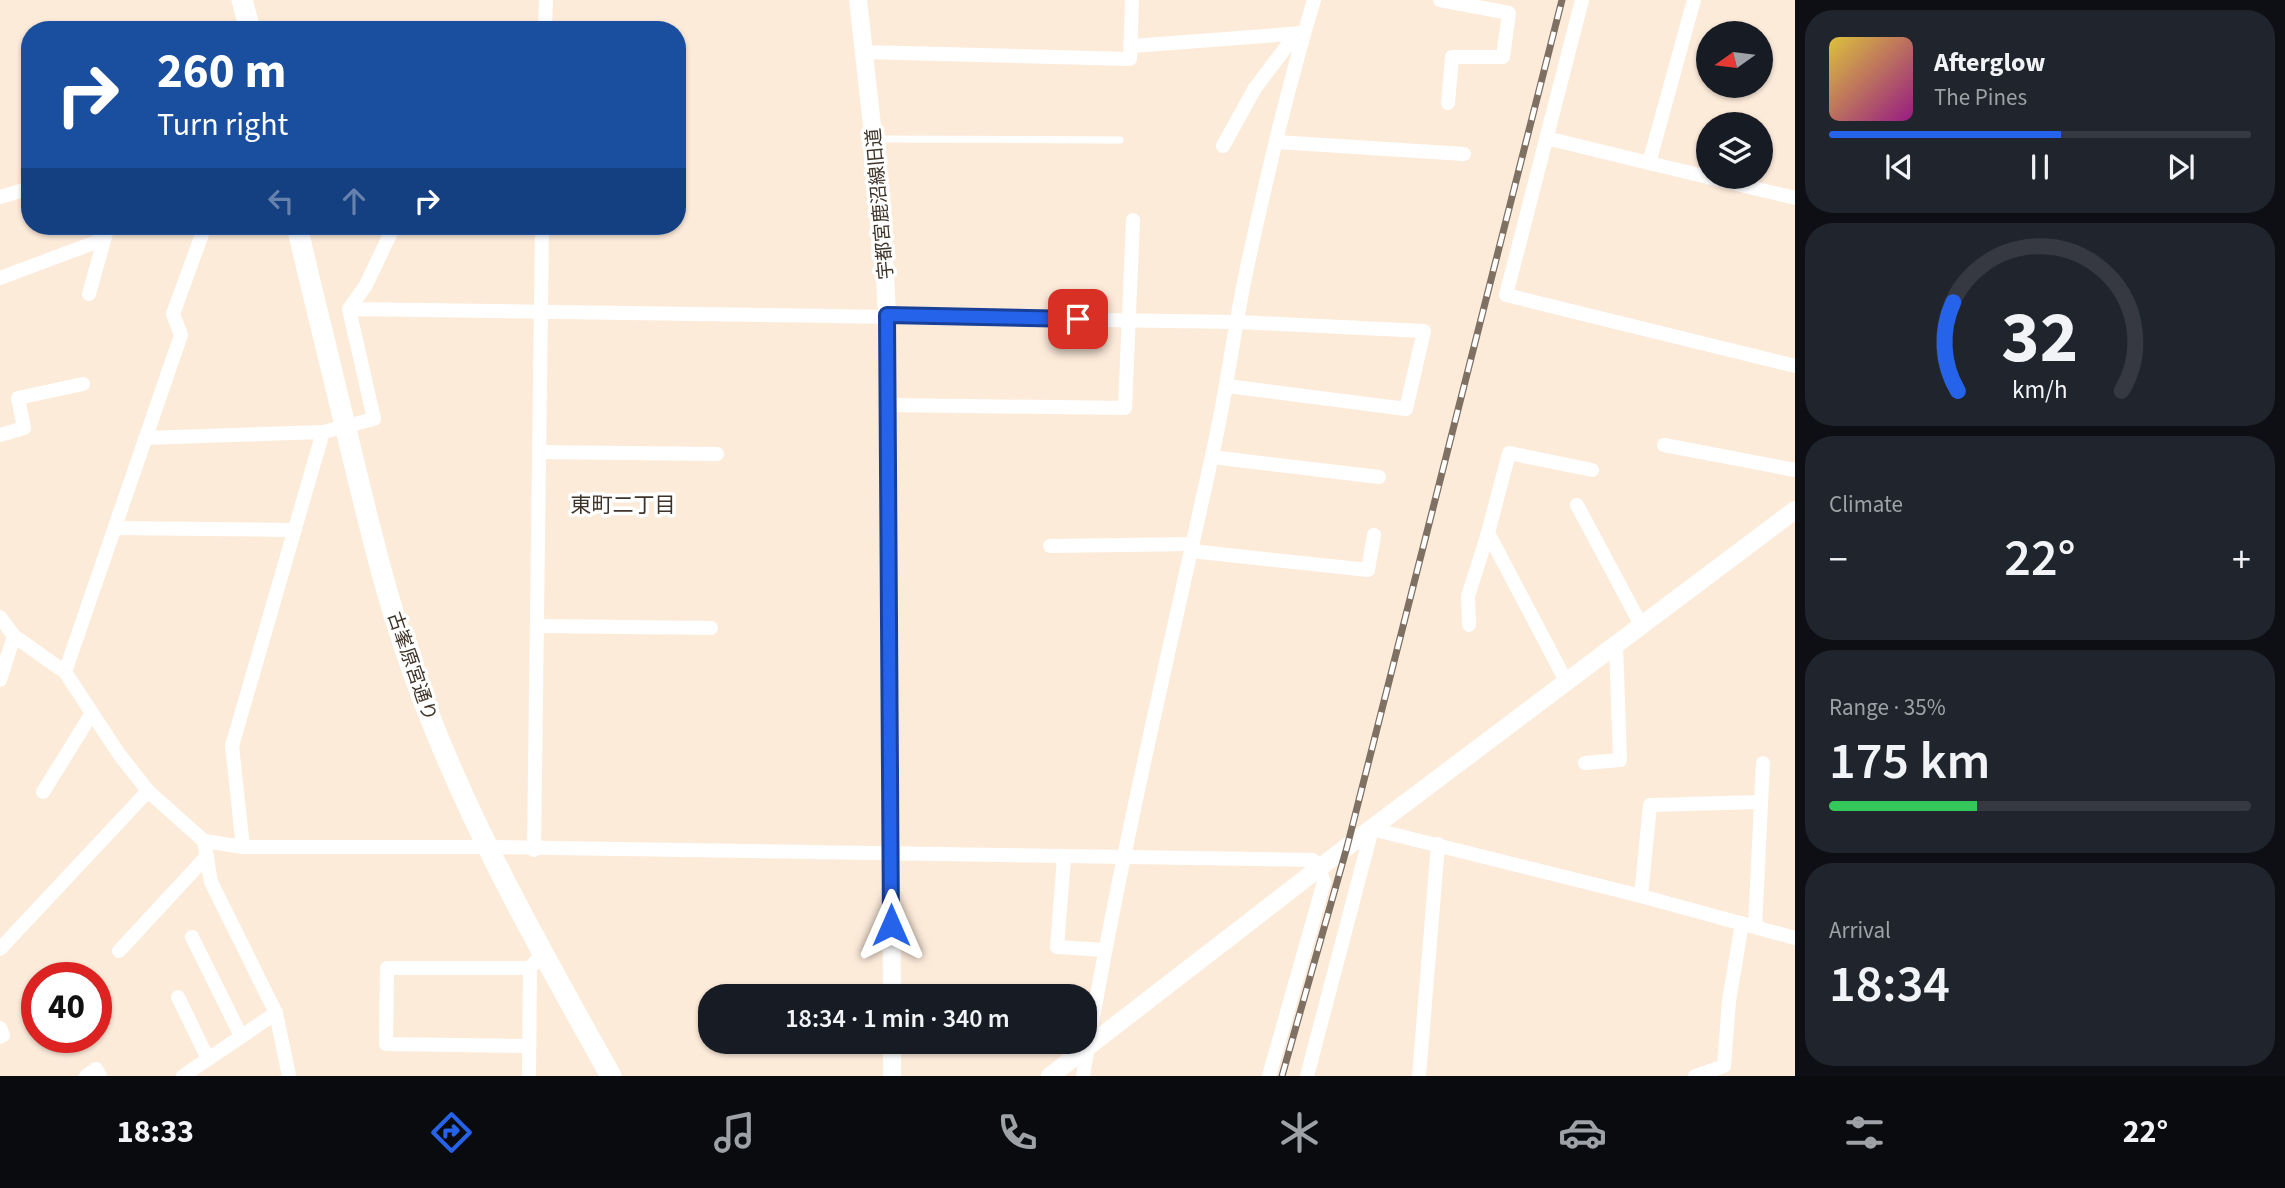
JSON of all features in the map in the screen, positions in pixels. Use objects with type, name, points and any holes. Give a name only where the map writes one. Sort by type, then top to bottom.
[{"type":"main road","points":[[242,0],[248,21]]},
{"type":"main road","name":"古峯原宮通り","points":[[299,235],[384,583],[406,653],[454,776],[488,847],[536,960],[611,1076]]},
{"type":"street","points":[[545,21],[546,0]]},
{"type":"street","name":"宇都宮鹿沼線旧道","points":[[858,0],[882,215],[887,315],[890,405],[892,984]]},
{"type":"street","points":[[865,52],[1130,58],[1132,0]]},
{"type":"street","points":[[1097,991],[1227,386],[1247,264],[1300,33],[1314,0]]},
{"type":"street","points":[[1440,0],[1509,13],[1503,57],[1452,57],[1448,103]]},
{"type":"street","points":[[1582,0],[1506,295],[1795,366]]},
{"type":"street","points":[[1649,163],[1694,0]]},
{"type":"street","points":[[1132,46],[1300,33]]},
{"type":"street","points":[[1223,146],[1255,88],[1300,33]]},
{"type":"street","points":[[1546,138],[1795,198]]},
{"type":"street","points":[[1277,142],[1464,154]]},
{"type":"street","points":[[0,197],[21,191]]},
{"type":"street","points":[[890,405],[1125,408],[1133,220]]},
{"type":"street","points":[[0,278],[99,235]]},
{"type":"street","points":[[89,293],[105,235]]},
{"type":"street","points":[[65,672],[181,335],[173,314],[202,235]]},
{"type":"street","points":[[145,438],[323,432],[374,419],[349,309],[366,285],[390,235]]},
{"type":"street","points":[[534,850],[542,235]]},
{"type":"street","points":[[349,309],[1238,321],[1424,331],[1406,409],[1227,386]]},
{"type":"street","points":[[0,435],[24,428],[18,398],[83,384]]},
{"type":"street","points":[[243,847],[232,747],[323,432]]},
{"type":"street","points":[[1664,445],[1795,470]]},
{"type":"street","points":[[539,452],[717,454]]},
{"type":"street","points":[[1469,625],[1468,596],[1489,533],[1509,453],[1592,470]]},
{"type":"street","points":[[1212,457],[1380,477]]},
{"type":"street","points":[[1577,505],[1641,625]]},
{"type":"street","points":[[1097,1041],[1319,868],[1795,510]]},
{"type":"street","points":[[115,528],[294,530]]},
{"type":"street","points":[[1489,533],[1566,681]]},
{"type":"street","points":[[1051,546],[1192,548],[1368,570],[1374,535]]},
{"type":"street","points":[[0,617],[14,636],[65,672],[119,754],[148,791],[205,849],[211,882],[276,1013],[289,1076]]},
{"type":"street","points":[[537,626],[710,628]]},
{"type":"street","points":[[0,680],[14,636]]},
{"type":"street","points":[[1585,763],[1620,760],[1616,644]]},
{"type":"street","points":[[43,792],[92,713]]},
{"type":"street","points":[[1695,1076],[1724,1066],[1729,1001],[1749,924],[1763,763]]},
{"type":"street","points":[[0,949],[148,791]]},
{"type":"street","points":[[1641,896],[1650,804],[1761,802]]},
{"type":"street","points":[[1372,829],[1641,896],[1795,938]]},
{"type":"street","points":[[1307,1076],[1372,829]]},
{"type":"street","points":[[1419,1076],[1438,844]]},
{"type":"street","points":[[119,951],[205,849],[488,847],[534,850],[1313,860],[1324,882],[1269,1076]]},
{"type":"street","points":[[1064,857],[1057,947],[1104,950]]},
{"type":"street","points":[[192,937],[241,1036]]},
{"type":"street","points":[[528,1046],[386,1044],[387,968],[536,960],[528,1046],[529,1076]]},
{"type":"street","points":[[178,997],[208,1059]]},
{"type":"street","points":[[183,1076],[276,1013]]},
{"type":"street","points":[[0,1028],[4,1035],[0,1037]]},
{"type":"street","points":[[892,1054],[892,1076]]},
{"type":"street","points":[[1050,1076],[1080,1054]]},
{"type":"street","points":[[1083,1076],[1086,1054]]},
{"type":"street","points":[[86,1076],[96,1069],[100,1076]]},
{"type":"lane","points":[[874,139],[1120,140]]},
{"type":"railway","points":[[1282,1076],[1347,847],[1562,0]]},
{"type":"district","name":"東町二丁目","points":[[623,505]]},
{"type":"route","points":[[891,925],[890,405],[887,315],[1078,319]]}]
